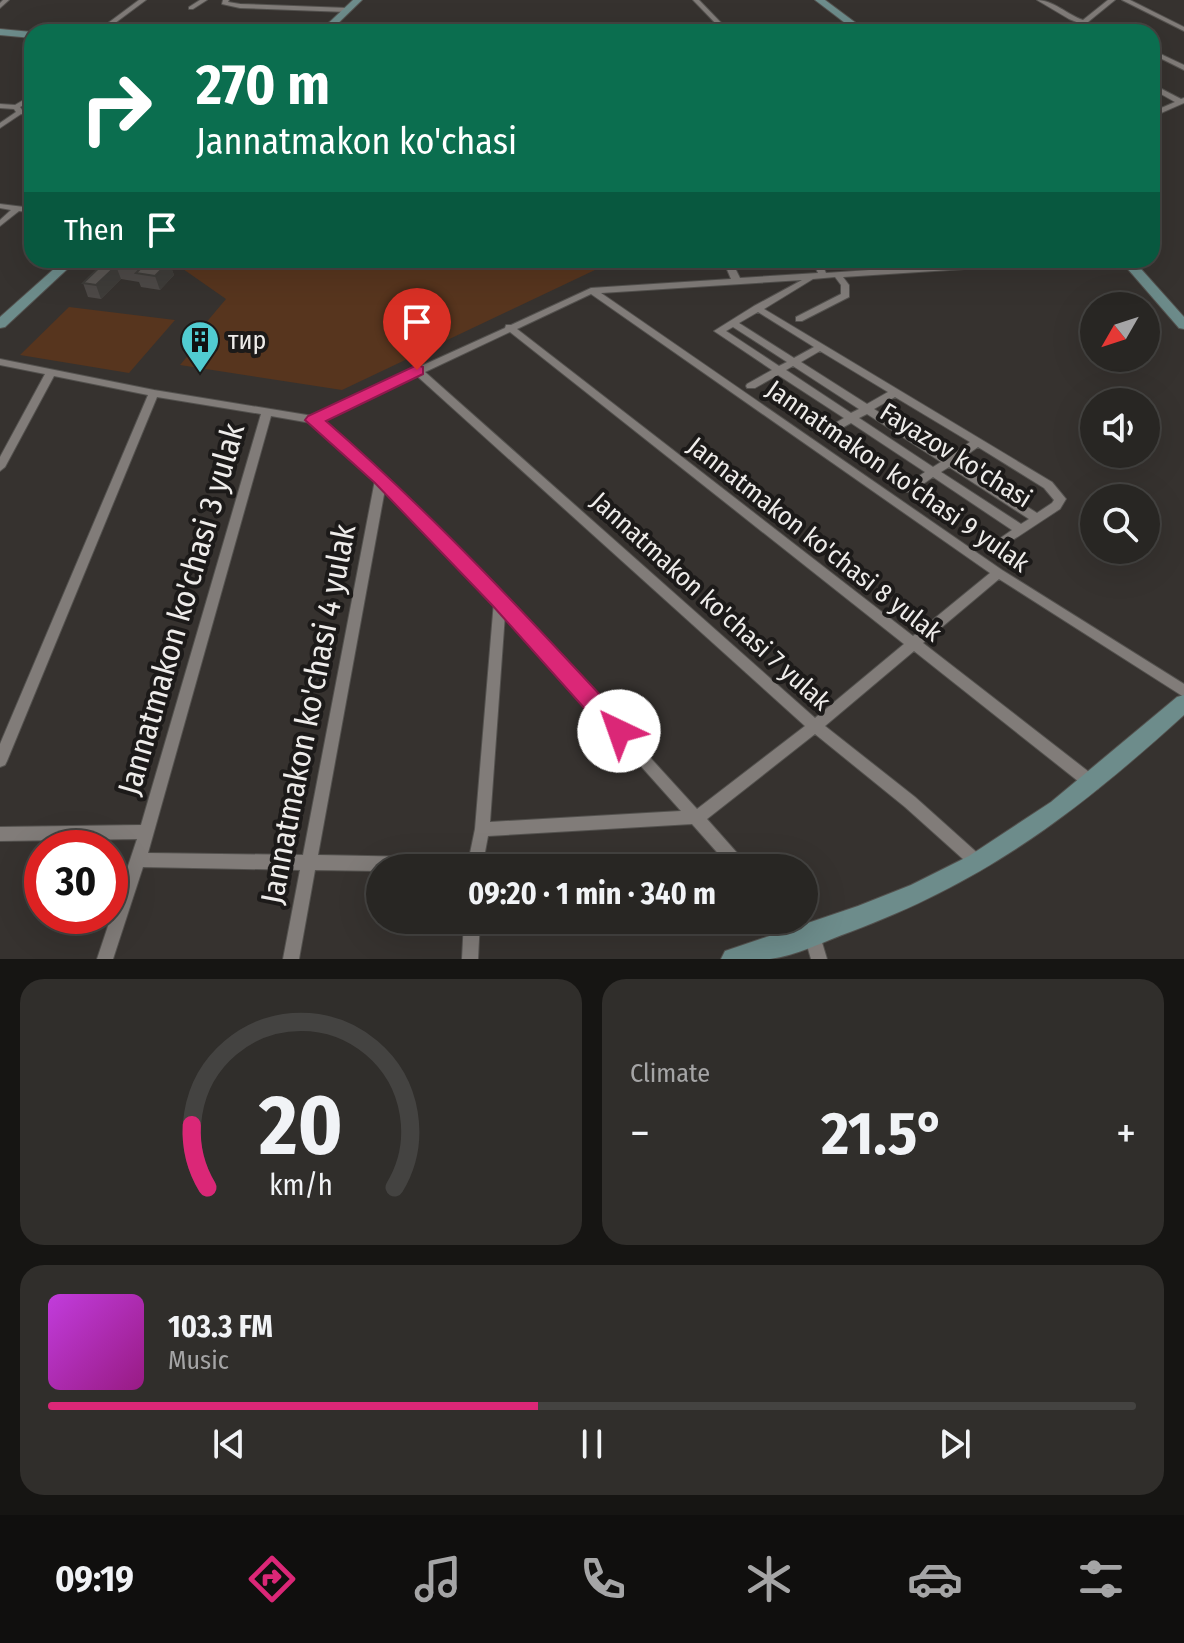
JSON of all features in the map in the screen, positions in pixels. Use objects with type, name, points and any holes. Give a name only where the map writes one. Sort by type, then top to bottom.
[{"type":"street","points":[[0,6],[6,0]]},
{"type":"street","points":[[110,24],[143,0]]},
{"type":"street","points":[[191,8],[204,0]]},
{"type":"street","points":[[226,0],[224,3],[240,6],[347,10]]},
{"type":"street","points":[[332,24],[358,0]]},
{"type":"street","points":[[696,0],[719,24]]},
{"type":"street","points":[[819,0],[852,24]]},
{"type":"street","points":[[1040,0],[1071,18],[1093,24]]},
{"type":"street","points":[[1083,24],[1112,0]]},
{"type":"street","points":[[1125,0],[1184,29]]},
{"type":"street","points":[[0,32],[24,34]]},
{"type":"street","points":[[1160,56],[1184,68]]},
{"type":"street","points":[[1160,90],[1182,101]]},
{"type":"street","points":[[1160,111],[1182,101]]},
{"type":"street","points":[[0,126],[24,104]]},
{"type":"street","points":[[0,106],[24,111]]},
{"type":"street","points":[[0,206],[24,209]]},
{"type":"street","points":[[0,224],[17,208]]},
{"type":"street","points":[[0,324],[62,268]]},
{"type":"street","points":[[731,268],[737,282]]},
{"type":"street","points":[[818,268],[819,276]]},
{"type":"street","points":[[314,420],[591,291],[819,276],[891,268]]},
{"type":"street","points":[[1133,268],[1184,325]]},
{"type":"street","points":[[799,319],[846,295],[845,285],[837,274]]},
{"type":"street","points":[[819,276],[733,323],[1038,519]]},
{"type":"street","name":"Jannatmakon ko'chasi 9 yulak","points":[[591,291],[998,573],[1184,691]]},
{"type":"street","name":"Fayazov ko'chasi","points":[[733,323],[719,331],[1021,530],[1056,506],[1060,499],[1057,492],[757,308]]},
{"type":"street","name":"Jannatmakon ko'chasi 8 yulak","points":[[509,327],[1093,784]]},
{"type":"street","points":[[751,386],[820,347]]},
{"type":"street","points":[[0,362],[154,393],[314,420],[381,479],[500,600],[729,854]]},
{"type":"street","name":"Jannatmakon ko'chasi 7 yulak","points":[[417,370],[815,726],[910,802],[978,863]]},
{"type":"street","points":[[0,467],[51,372]]},
{"type":"street","points":[[827,432],[896,392]]},
{"type":"street","points":[[0,761],[154,393]]},
{"type":"street","name":"Jannatmakon ko'chasi 3 yulak","points":[[105,959],[138,860],[267,412]]},
{"type":"street","points":[[908,489],[977,443]]},
{"type":"street","name":"Jannatmakon ko'chasi 4 yulak","points":[[291,959],[381,479]]},
{"type":"street","points":[[993,549],[1021,530]]},
{"type":"street","points":[[482,829],[698,817],[815,726],[998,573]]},
{"type":"street","points":[[477,854],[482,829],[500,600]]},
{"type":"street","points":[[733,959],[806,937],[898,902],[978,863],[1093,784],[1184,703]]},
{"type":"street","points":[[0,834],[146,832]]},
{"type":"street","points":[[138,860],[366,863]]},
{"type":"street","points":[[470,959],[471,934]]},
{"type":"street","points":[[802,934],[819,959]]},
{"type":"shaded area","points":[[182,268],[599,268],[342,390],[180,365],[191,352],[183,350],[226,299]]},
{"type":"shaded area","points":[[69,307],[175,320],[129,373],[20,355]]},
{"type":"building","points":[[99,268],[114,268],[96,285],[83,283]]},
{"type":"building","points":[[132,268],[163,268],[155,276],[136,273],[140,269]]},
{"type":"place","name":"тир","points":[[200,374]]},
{"type":"route","points":[[417,370],[314,420],[381,479],[500,600],[619,731]]}]
